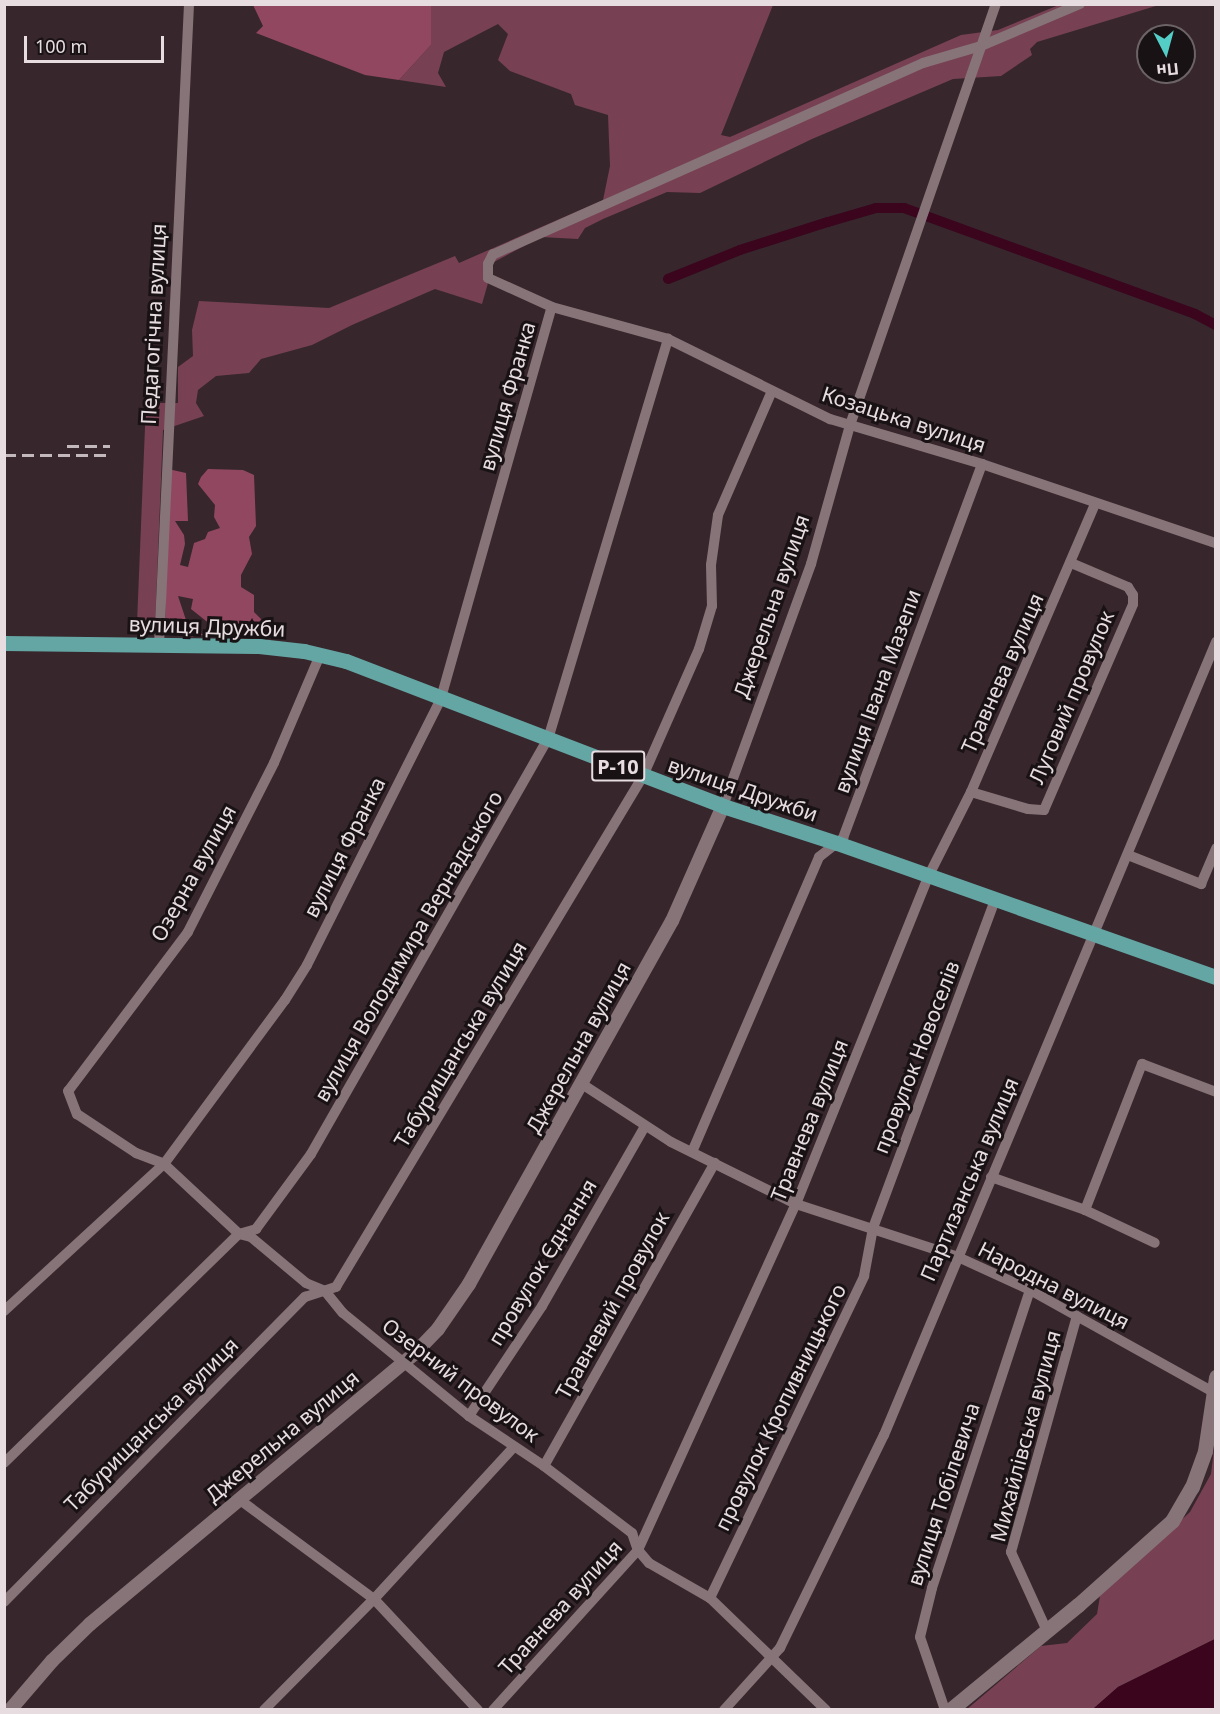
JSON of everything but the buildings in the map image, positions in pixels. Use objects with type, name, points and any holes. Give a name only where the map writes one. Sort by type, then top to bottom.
[{"type":"main road","name":"вулиця Дружби","points":[[4,643],[259,646],[320,655],[346,662],[723,806],[837,843],[1215,977]]},
{"type":"main road","points":[[950,1710],[1047,1631],[1172,1521],[1192,1487],[1205,1451],[1214,1384]]},
{"type":"street","name":"Педагогічна вулиця","points":[[159,645],[189,4]]},
{"type":"street","points":[[981,46],[996,4]]},
{"type":"street","points":[[981,46],[1080,4]]},
{"type":"street","name":"Джерельна вулиця","points":[[10,1710],[52,1661],[90,1624],[416,1352],[438,1329],[469,1284],[672,921],[723,806],[811,564],[850,424],[981,46]]},
{"type":"street","name":"Козацька вулиця","points":[[981,46],[923,63],[493,254],[488,264],[488,278],[552,307],[668,339],[830,419],[982,464],[1215,543]]},
{"type":"street","name":"вулиця Франка","points":[[4,1311],[164,1164],[285,1000],[307,965],[441,698],[552,307]]},
{"type":"street","name":"вулиця Володимира Вернадського","points":[[4,1462],[238,1234],[256,1228],[311,1154],[548,739],[668,339]]},
{"type":"street","name":"Табурищанська вулиця","points":[[4,1602],[305,1297],[336,1287],[342,1278],[643,776],[699,649],[712,606],[711,565],[718,515],[772,391]]},
{"type":"street","name":"вулиця Івана Мазепи","points":[[692,1152],[819,857],[843,838],[982,464]]},
{"type":"street","name":"Травнева вулиця","points":[[493,1710],[638,1550],[796,1204],[928,877],[971,792],[1095,504]]},
{"type":"street","name":"Луговий провулок","points":[[971,792],[1028,810],[1044,810],[1133,604],[1133,596],[1128,587],[1071,564]]},
{"type":"street","name":"Партизанська вулиця","points":[[724,1710],[774,1658],[884,1435],[1215,642]]},
{"type":"street","name":"Озерна вулиця","points":[[68,1091],[188,932],[274,763],[320,655]]},
{"type":"street","points":[[1128,855],[1201,884],[1215,848]]},
{"type":"street","name":"провулок Новоселів","points":[[873,1228],[995,900]]},
{"type":"street","points":[[1084,1210],[1142,1064],[1215,1092]]},
{"type":"street","name":"Народна вулиця","points":[[582,1084],[645,1126],[796,1204],[958,1257],[1030,1290],[1214,1384]]},
{"type":"street","name":"Озерний провулок","points":[[68,1091],[77,1114],[136,1153],[164,1164],[238,1234],[251,1237],[306,1283],[326,1291],[344,1313],[469,1416],[544,1466],[632,1533],[638,1550],[649,1563],[710,1598],[826,1710]]},
{"type":"street","name":"провулок Єднання","points":[[469,1416],[542,1306],[645,1126]]},
{"type":"street","name":"Травневий провулок","points":[[544,1466],[715,1163]]},
{"type":"street","points":[[991,1177],[1084,1210],[1155,1243]]},
{"type":"street","name":"провулок Кропивницького","points":[[710,1598],[864,1276],[873,1228]]},
{"type":"street","name":"вулиця Тобілевича","points":[[945,1710],[920,1637],[932,1588],[1030,1290]]},
{"type":"street","name":"Михайлівська вулиця","points":[[1047,1631],[1011,1552],[1077,1316]]},
{"type":"street","points":[[264,1710],[374,1599],[514,1447]]},
{"type":"street","points":[[240,1500],[374,1599],[478,1710]]},
{"type":"shaded area","points":[[253,5],[431,5],[431,45],[399,80],[365,75],[256,33],[263,26]]},
{"type":"shaded area","points":[[431,5],[773,5],[721,135],[730,137],[961,35],[998,30],[1059,5],[1159,5],[1037,42],[1030,49],[1032,55],[1001,76],[953,79],[812,139],[700,193],[667,192],[603,219],[585,228],[578,239],[541,237],[494,262],[482,304],[435,289],[312,345],[261,359],[249,373],[216,376],[198,390],[196,403],[204,416],[163,430],[155,626],[137,623],[146,403],[178,403],[178,367],[193,356],[192,330],[199,301],[329,308],[455,256],[459,263],[603,200],[610,166],[608,115],[575,105],[571,94],[510,71],[498,60],[508,34],[498,24],[444,52],[438,73],[446,87],[399,80],[431,45]]},
{"type":"shaded area","points":[[168,469],[186,473],[188,521],[175,521],[184,535],[185,544],[180,565],[188,567],[194,543],[205,539],[208,532],[220,528],[214,517],[215,505],[198,484],[201,477],[208,469],[243,470],[254,475],[256,526],[249,537],[252,554],[241,575],[241,587],[254,595],[254,612],[264,622],[262,638],[220,632],[191,609],[193,599],[178,596],[186,620],[203,635],[189,637],[180,632],[165,634]]},
{"type":"shaded area","points":[[1215,1441],[1215,1639],[1118,1687],[1093,1709],[966,1710],[1041,1646],[1067,1643],[1097,1614],[1100,1596],[1190,1512],[1211,1474]]},
{"type":"shaded area","points":[[1215,1639],[1215,1709],[1093,1709],[1118,1687]]},
{"type":"waterway","points":[[668,279],[740,250],[828,222],[876,208],[904,208],[1195,314],[1216,325]]},
{"type":"railway","points":[[67,446],[110,446]]},
{"type":"railway","points":[[4,455],[112,455]]}]
